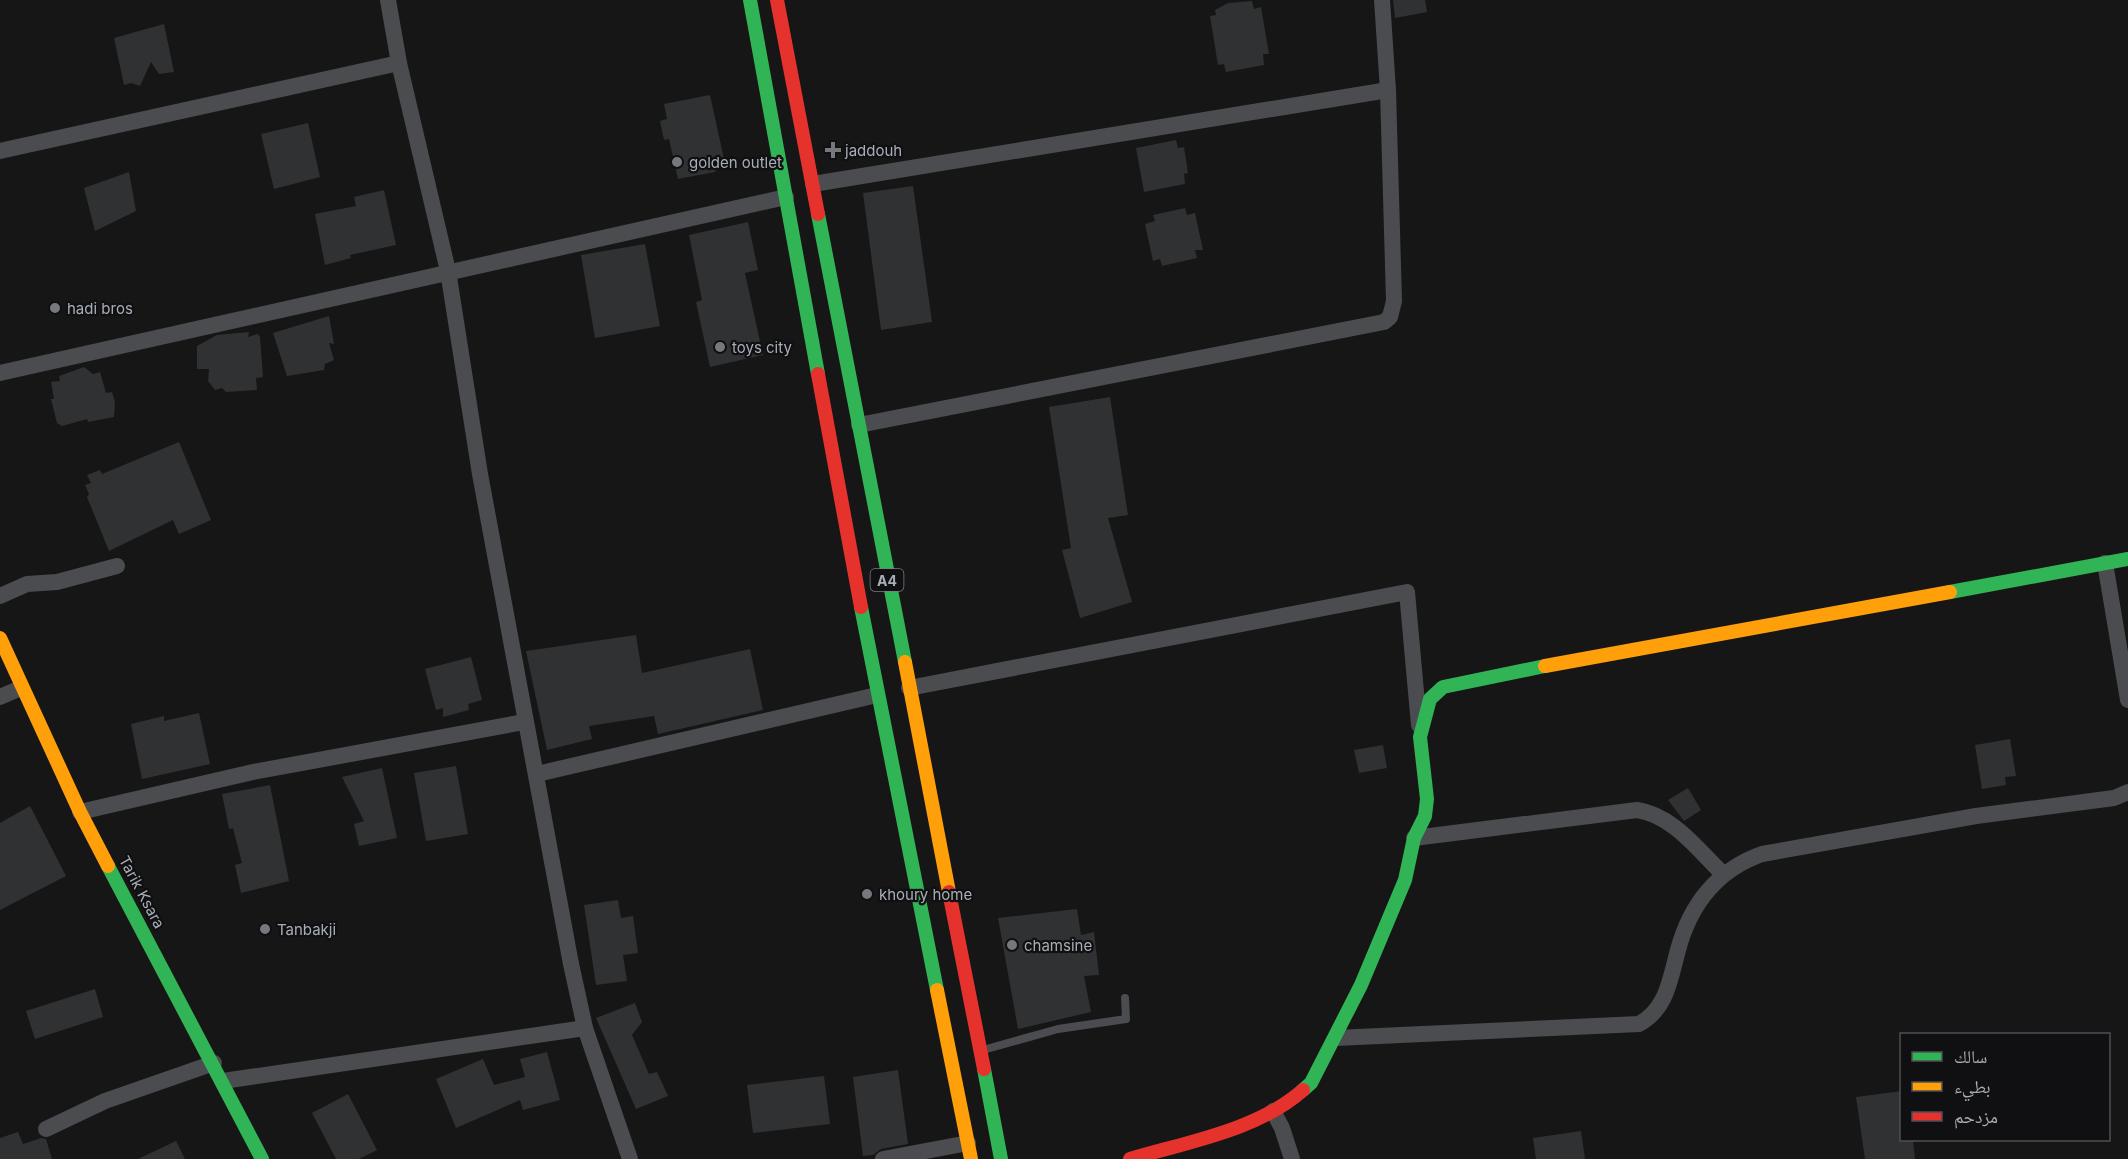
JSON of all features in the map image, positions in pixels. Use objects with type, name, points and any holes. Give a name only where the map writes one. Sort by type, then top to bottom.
[{"type":"main road","name":"A4","points":[[750,0],[877,695],[969,1153]]},
{"type":"main road","name":"A4","points":[[777,0],[1000,1159]]},
{"type":"main road","points":[[1130,1159],[1273,1111],[1300,1096],[1311,1083],[1336,1038],[1405,880],[1414,838],[1425,816],[1427,799],[1420,737],[1430,699],[1435,692],[1455,683],[2128,559]]},
{"type":"main road","name":"Tarik Ksara","points":[[0,638],[21,688],[80,812],[214,1063],[262,1159]]},
{"type":"street","points":[[388,0],[399,63],[448,272],[480,474],[524,722],[537,774],[585,1028],[630,1159]]},
{"type":"street","points":[[859,425],[1384,322],[1390,317],[1394,301],[1388,90],[1382,0]]},
{"type":"street","points":[[0,151],[399,63]]},
{"type":"street","points":[[813,184],[1388,90]]},
{"type":"street","points":[[0,373],[786,196]]},
{"type":"street","points":[[2106,563],[2128,700]]},
{"type":"street","points":[[0,596],[27,584],[57,582],[117,566]]},
{"type":"street","points":[[909,688],[1407,592],[1420,737]]},
{"type":"street","points":[[0,697],[21,688]]},
{"type":"street","points":[[537,774],[877,695]]},
{"type":"street","points":[[80,812],[253,772],[524,722]]},
{"type":"street","points":[[1336,1038],[1639,1024],[1650,1018],[1660,1006],[1688,920],[1697,903],[1723,874],[1742,861],[1762,854],[1976,816],[2114,798],[2128,792]]},
{"type":"street","points":[[1414,838],[1637,810],[1647,811],[1670,823],[1723,874]]},
{"type":"street","points":[[223,1081],[585,1028]]},
{"type":"street","points":[[46,1129],[105,1101],[214,1063]]},
{"type":"street","points":[[1273,1111],[1282,1128],[1292,1159]]},
{"type":"street","points":[[883,1159],[969,1153]]},
{"type":"lane","points":[[980,1051],[1058,1029],[1126,1019],[1125,998]]},
{"type":"building","points":[[1393,0],[1425,0],[1427,12],[1395,18]]},
{"type":"building","points":[[1252,1],[1254,9],[1261,7],[1269,54],[1263,54],[1264,65],[1226,72],[1224,64],[1218,65],[1210,16],[1216,15],[1215,10],[1228,3]]},
{"type":"building","points":[[164,24],[174,72],[159,74],[151,62],[140,86],[131,83],[124,85],[114,38]]},
{"type":"building","points":[[710,95],[724,159],[715,172],[678,179],[669,139],[664,140],[660,121],[667,119],[664,104]]},
{"type":"building","points":[[308,123],[320,177],[274,189],[261,134]]},
{"type":"building","points":[[1176,140],[1178,148],[1184,147],[1188,173],[1184,174],[1185,184],[1144,192],[1136,148]]},
{"type":"building","points":[[129,172],[136,211],[95,231],[84,188]]},
{"type":"building","points":[[913,186],[932,322],[881,330],[863,193]]},
{"type":"building","points":[[384,190],[396,245],[350,255],[351,258],[325,265],[315,214],[356,206],[354,197]]},
{"type":"building","points":[[1185,208],[1187,215],[1195,213],[1203,250],[1195,250],[1197,258],[1162,266],[1160,259],[1153,261],[1145,224],[1155,221],[1153,215]]},
{"type":"building","points":[[748,222],[758,270],[745,273],[763,355],[710,367],[696,302],[702,300],[689,235]]},
{"type":"building","points":[[645,244],[660,326],[595,338],[581,255]]},
{"type":"building","points":[[329,316],[334,344],[329,343],[334,360],[325,364],[324,370],[287,376],[273,333]]},
{"type":"building","points":[[249,332],[248,337],[258,334],[260,337],[263,377],[256,378],[257,390],[226,392],[222,388],[215,390],[208,381],[209,369],[197,369],[197,346],[217,335]]},
{"type":"building","points":[[84,367],[93,374],[100,372],[106,393],[112,392],[115,402],[114,417],[88,422],[87,419],[62,426],[57,423],[51,399],[54,399],[51,382],[60,381],[59,376]]},
{"type":"building","points":[[1110,397],[1128,515],[1108,518],[1132,602],[1080,618],[1062,550],[1071,548],[1049,407]]},
{"type":"building","points":[[179,442],[211,520],[179,534],[173,520],[109,551],[87,497],[89,494],[85,485],[91,483],[87,475],[100,470],[102,474]]},
{"type":"building","points":[[636,635],[642,673],[750,649],[763,710],[658,734],[654,716],[589,726],[592,739],[547,750],[526,651]]},
{"type":"building","points":[[471,657],[482,700],[468,704],[469,710],[443,717],[443,708],[436,710],[425,669]]},
{"type":"building","points":[[199,713],[210,764],[142,779],[131,724],[164,716],[164,721]]},
{"type":"building","points":[[2010,739],[2016,776],[2005,777],[2006,785],[1982,789],[1975,745]]},
{"type":"building","points":[[1383,745],[1387,768],[1359,773],[1354,750]]},
{"type":"building","points":[[456,766],[468,834],[426,841],[414,773]]},
{"type":"building","points":[[382,768],[397,838],[359,846],[354,824],[364,821],[342,777]]},
{"type":"building","points":[[270,785],[289,881],[241,893],[235,865],[242,863],[233,828],[229,829],[222,794]]},
{"type":"building","points":[[1688,788],[1701,810],[1684,821],[1668,800]]},
{"type":"building","points":[[30,806],[66,876],[0,910],[0,823]]},
{"type":"building","points":[[618,900],[621,918],[633,916],[638,953],[623,955],[627,981],[596,985],[584,905]]},
{"type":"building","points":[[1077,909],[1081,935],[1094,932],[1099,975],[1084,976],[1091,1012],[1018,1029],[998,918]]},
{"type":"building","points":[[95,989],[103,1017],[35,1039],[26,1011]]},
{"type":"building","points":[[635,1003],[642,1022],[632,1035],[649,1074],[657,1072],[668,1096],[636,1109],[596,1018]]},
{"type":"building","points":[[547,1052],[560,1100],[523,1110],[520,1100],[456,1128],[436,1079],[483,1059],[494,1085],[525,1077],[520,1059]]},
{"type":"building","points":[[898,1070],[908,1144],[881,1149],[873,1155],[863,1156],[853,1077]]},
{"type":"building","points":[[824,1076],[830,1124],[753,1133],[747,1085]]},
{"type":"building","points":[[1900,1091],[1900,1141],[1913,1141],[1915,1159],[1865,1159],[1856,1097]]},
{"type":"building","points":[[348,1094],[377,1150],[359,1159],[336,1159],[312,1113]]},
{"type":"building","points":[[1581,1131],[1585,1159],[1536,1159],[1533,1138]]},
{"type":"building","points":[[18,1132],[23,1144],[41,1138],[46,1139],[52,1159],[0,1159],[0,1138]]},
{"type":"building","points":[[176,1141],[185,1159],[138,1159]]},
{"type":"traffic: fast","points":[[750,0],[818,374]]},
{"type":"traffic: fast","points":[[818,214],[905,662]]},
{"type":"traffic: fast","points":[[1950,592],[2128,559]]},
{"type":"traffic: fast","points":[[861,607],[937,990]]},
{"type":"traffic: fast","points":[[1303,1090],[1311,1083],[1361,985],[1405,880],[1414,838],[1425,816],[1427,799],[1420,737],[1430,699],[1443,687],[1545,666]]},
{"type":"traffic: fast","points":[[108,866],[262,1159]]},
{"type":"traffic: fast","points":[[984,1069],[1001,1159]]},
{"type":"traffic: slow","points":[[1545,666],[1950,592]]},
{"type":"traffic: slow","points":[[0,638],[80,812],[108,866]]},
{"type":"traffic: slow","points":[[905,662],[949,892]]},
{"type":"traffic: slow","points":[[937,990],[971,1159]]},
{"type":"traffic: jam","points":[[777,0],[818,214]]},
{"type":"traffic: jam","points":[[818,374],[861,607]]},
{"type":"traffic: jam","points":[[949,892],[984,1069]]},
{"type":"traffic: jam","points":[[1130,1159],[1244,1125],[1285,1104],[1303,1090]]},
{"type":"place","name":"jaddouh","points":[[833,150]]},
{"type":"place","name":"golden outlet","points":[[677,162]]},
{"type":"place","name":"hadi bros","points":[[55,308]]},
{"type":"place","name":"toys city","points":[[720,347]]},
{"type":"place","name":"khoury home","points":[[867,894]]},
{"type":"place","name":"Tanbakji","points":[[265,929]]},
{"type":"place","name":"chamsine","points":[[1012,945]]}]
